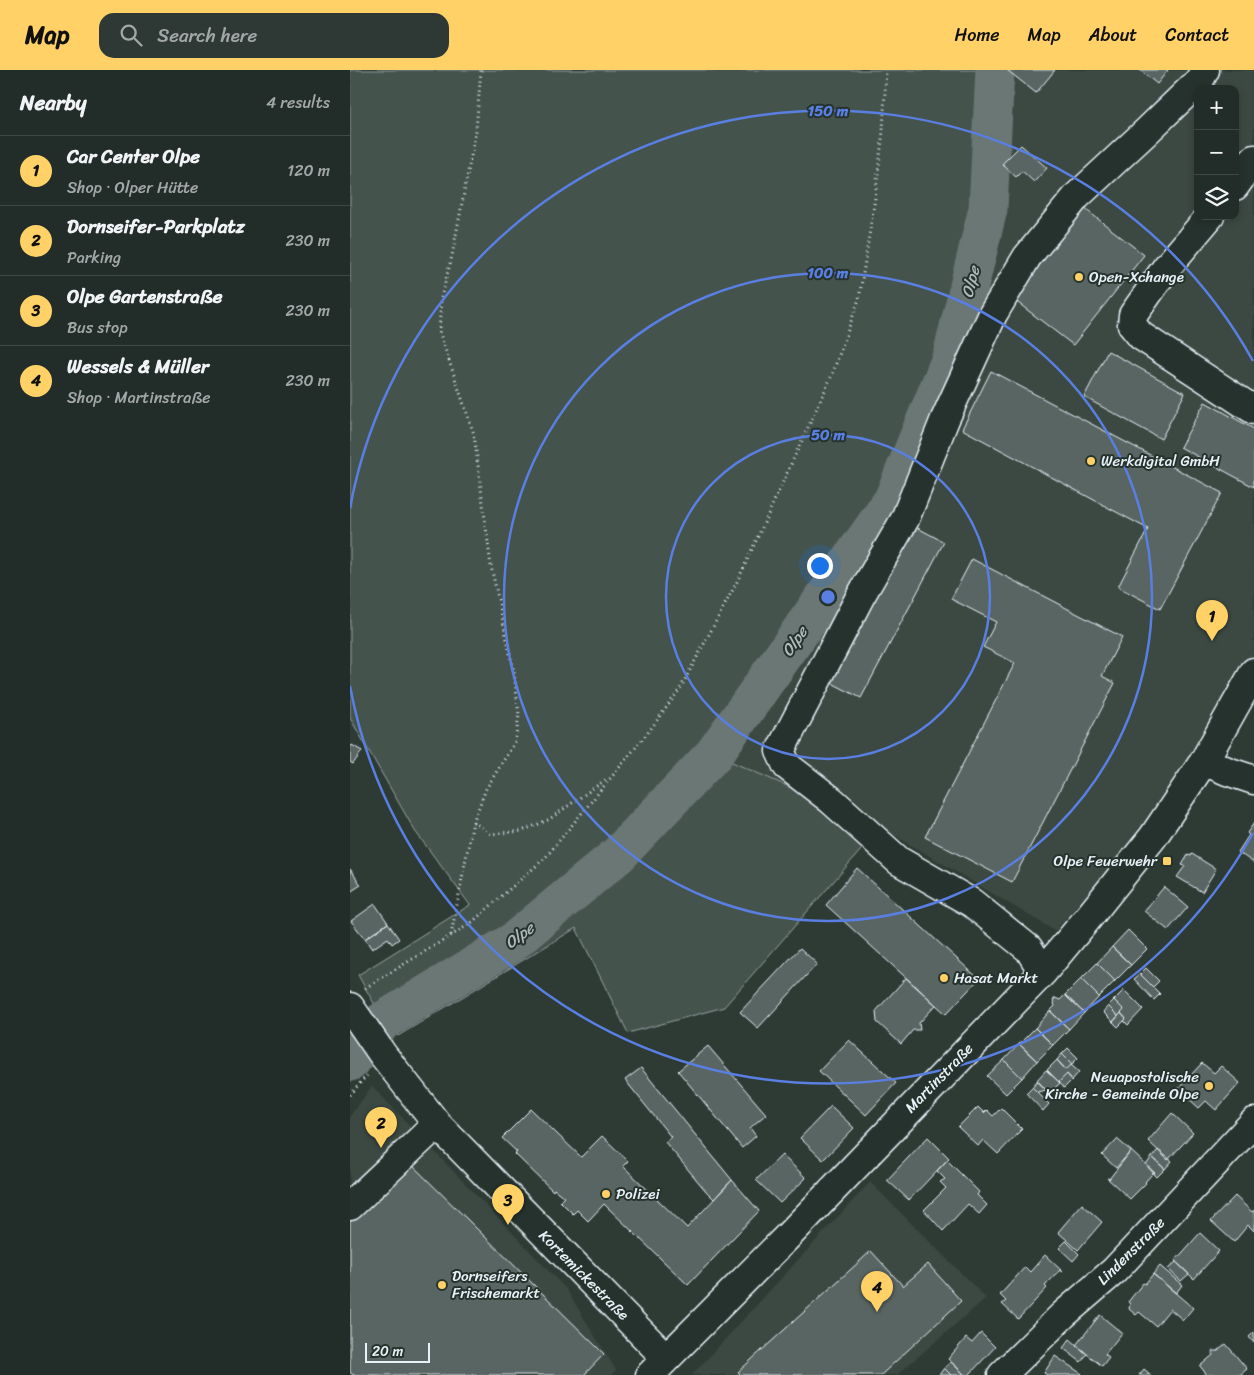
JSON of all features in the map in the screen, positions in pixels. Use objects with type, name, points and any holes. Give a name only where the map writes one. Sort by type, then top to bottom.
[{"type":"street","points":[[1043,972],[1029,949],[972,903],[898,861],[831,800],[786,766],[780,751],[860,597],[905,519],[945,419],[993,314],[1027,257],[1076,196],[1193,87],[1205,70]]},
{"type":"street","points":[[1239,180],[1254,159]]},
{"type":"street","points":[[1207,220],[1166,268],[1133,315],[1132,325],[1141,336],[1254,410]]},
{"type":"street","name":"Martinstraße","points":[[658,1367],[790,1234],[1043,972],[1153,837],[1204,761],[1254,672]]},
{"type":"street","points":[[1204,761],[1254,780]]},
{"type":"street","name":"Kortemickestraße","points":[[358,1005],[383,1055],[437,1124],[658,1367]]},
{"type":"street","name":"Lindenstraße","points":[[1002,1375],[1063,1315],[1114,1271],[1254,1122]]},
{"type":"street","points":[[350,1206],[437,1124]]},
{"type":"path","points":[[451,936],[473,822],[486,788],[515,742],[519,715],[514,672],[491,566],[474,434],[439,331],[441,298],[452,256],[476,130],[481,70]]},
{"type":"path","points":[[358,1005],[470,924],[545,858],[650,730],[680,689],[738,580],[832,375],[859,299],[875,198],[883,131],[886,70]]},
{"type":"path","points":[[473,822],[491,834],[522,831],[548,820],[612,775]]},
{"type":"shaded area","points":[[350,70],[1004,70],[996,210],[962,357],[900,510],[725,759],[881,827],[724,1007],[628,1033],[576,928],[398,1036],[385,1023],[358,975],[470,905],[415,831],[350,718]]},
{"type":"shaded area","points":[[1004,70],[1254,70],[1254,672],[1204,761],[1055,931],[881,827],[725,759],[900,510],[996,210]]},
{"type":"shaded area","name":"Dornseifers Frischemarkt","points":[[372,1086],[566,1289],[616,1370],[612,1375],[350,1375],[350,1116]]},
{"type":"shaded area","points":[[870,1182],[986,1298],[897,1375],[692,1375]]},
{"type":"building","points":[[1007,70],[1055,70],[1036,93]]},
{"type":"building","points":[[1140,70],[1168,70],[1157,84]]},
{"type":"building","points":[[1021,145],[1047,168],[1034,182],[1022,171],[1016,177],[1002,164]]},
{"type":"building","name":"Open-Xchange","points":[[1084,208],[1144,255],[1073,345],[1013,299]]},
{"type":"building","points":[[1108,351],[1185,393],[1161,439],[1084,397]]},
{"type":"building","name":"Werkdigital GmbH","points":[[991,371],[1222,493],[1160,609],[1118,587],[1148,529],[962,429]]},
{"type":"building","points":[[1205,402],[1254,429],[1254,487],[1180,447]]},
{"type":"building","points":[[912,525],[944,542],[861,698],[828,681]]},
{"type":"building","points":[[972,559],[1122,637],[1102,676],[1115,683],[1012,882],[925,837],[1015,663],[983,647],[996,622],[951,599]]},
{"type":"building","points":[[352,745],[362,751],[353,764],[350,762],[350,748]]},
{"type":"building","points":[[1254,823],[1254,863],[1238,852]]},
{"type":"building","points":[[1192,854],[1216,869],[1202,892],[1177,877],[1185,866],[1182,865],[1188,855],[1191,856]]},
{"type":"building","points":[[857,868],[979,979],[946,1014],[826,905]]},
{"type":"building","points":[[350,869],[361,885],[350,892]]},
{"type":"building","points":[[1164,887],[1188,907],[1168,930],[1144,911]]},
{"type":"building","points":[[375,904],[388,923],[365,939],[351,921]]},
{"type":"building","points":[[388,923],[399,939],[392,944],[388,938],[372,949],[365,939]]},
{"type":"building","points":[[1128,930],[1147,949],[1131,965],[1112,947]]},
{"type":"building","points":[[1112,947],[1131,965],[1115,981],[1097,963]]},
{"type":"building","points":[[800,948],[817,964],[758,1028],[740,1012]]},
{"type":"building","points":[[1097,963],[1115,981],[1099,997],[1081,979]]},
{"type":"building","points":[[1146,968],[1159,981],[1153,987],[1140,974]]},
{"type":"building","points":[[1140,974],[1160,994],[1154,1000],[1134,979]]},
{"type":"building","points":[[906,978],[936,1005],[919,1023],[920,1030],[913,1030],[901,1044],[877,1022],[876,1011]]},
{"type":"building","points":[[1081,979],[1099,997],[1084,1013],[1065,995]]},
{"type":"building","points":[[1124,990],[1143,1009],[1128,1025],[1121,1013],[1124,1010],[1114,1000]]},
{"type":"building","points":[[1065,995],[1084,1013],[1069,1029],[1050,1011],[1055,1006],[1053,1001],[1055,998],[1060,1000]]},
{"type":"building","points":[[1114,1000],[1124,1010],[1118,1016],[1108,1006]]},
{"type":"building","points":[[1108,1006],[1118,1016],[1113,1022],[1103,1012]]},
{"type":"building","points":[[1050,1011],[1069,1029],[1053,1045],[1035,1028]]},
{"type":"building","points":[[1121,1013],[1126,1019],[1118,1027],[1113,1022]]},
{"type":"building","points":[[1035,1028],[1053,1045],[1037,1061],[1019,1044]]},
{"type":"building","points":[[849,1040],[896,1083],[866,1115],[819,1071]]},
{"type":"building","points":[[1019,1044],[1037,1061],[1022,1078],[1004,1060]]},
{"type":"building","points":[[708,1046],[766,1114],[750,1128],[756,1136],[742,1148],[678,1071]]},
{"type":"building","points":[[1068,1048],[1078,1058],[1072,1064],[1062,1054]]},
{"type":"building","points":[[1062,1054],[1072,1064],[1066,1070],[1057,1060]]},
{"type":"building","points":[[1004,1060],[1022,1078],[1006,1094],[987,1076]]},
{"type":"building","points":[[1057,1060],[1066,1070],[1071,1065],[1079,1072],[1072,1080],[1067,1074],[1059,1082],[1047,1070]]},
{"type":"building","name":"Neuapostolische Kirche - Gemeinde Olpe","points":[[1202,1063],[1214,1073],[1221,1066],[1240,1083],[1216,1110],[1206,1101],[1199,1108],[1178,1089]]},
{"type":"building","points":[[641,1068],[732,1180],[714,1199],[665,1142],[671,1137],[625,1080]]},
{"type":"building","points":[[1046,1070],[1060,1083],[1053,1090],[1046,1090],[1037,1080]]},
{"type":"building","points":[[1067,1074],[1072,1080],[1064,1088],[1059,1082]]},
{"type":"building","points":[[1037,1081],[1046,1090],[1037,1092],[1032,1087]]},
{"type":"building","points":[[1032,1087],[1049,1104],[1043,1111],[1026,1093]]},
{"type":"building","points":[[831,1106],[854,1128],[823,1160],[800,1138]]},
{"type":"building","points":[[978,1107],[984,1113],[987,1110],[993,1116],[1001,1108],[1022,1129],[998,1154],[983,1140],[978,1146],[958,1127]]},
{"type":"building","name":"Polizei","points":[[531,1109],[581,1157],[602,1136],[628,1161],[623,1166],[687,1228],[732,1180],[759,1211],[688,1285],[604,1204],[588,1221],[577,1210],[573,1214],[560,1201],[564,1197],[554,1189],[553,1191],[515,1154],[517,1152],[502,1138]]},
{"type":"building","points":[[1172,1113],[1193,1133],[1168,1160],[1148,1141]]},
{"type":"building","points":[[928,1137],[949,1158],[909,1200],[887,1180]]},
{"type":"building","points":[[1117,1139],[1131,1151],[1116,1168],[1102,1155]]},
{"type":"building","points":[[1158,1150],[1172,1161],[1165,1169],[1152,1157]]},
{"type":"building","points":[[1131,1151],[1155,1173],[1130,1199],[1107,1178],[1109,1179]]},
{"type":"building","points":[[782,1155],[806,1178],[780,1203],[756,1180]]},
{"type":"building","points":[[1152,1157],[1165,1169],[1157,1177],[1146,1165]]},
{"type":"building","name":"Dornseifers Frischemarkt","points":[[406,1159],[604,1354],[584,1375],[353,1375],[350,1372],[350,1215]]},
{"type":"building","points":[[947,1160],[979,1192],[977,1195],[987,1205],[979,1214],[968,1204],[943,1231],[924,1210],[946,1188],[940,1182],[945,1179],[937,1171]]},
{"type":"building","points":[[1235,1196],[1252,1212],[1254,1210],[1254,1231],[1248,1225],[1234,1242],[1211,1221]]},
{"type":"building","points":[[1082,1204],[1102,1222],[1078,1250],[1058,1232]]},
{"type":"building","points":[[1200,1233],[1219,1251],[1194,1279],[1175,1261]]},
{"type":"building","points":[[1066,1241],[1079,1254],[1073,1261],[1059,1248]]},
{"type":"building","points":[[871,1251],[903,1286],[928,1264],[961,1301],[881,1375],[741,1375],[738,1372]]},
{"type":"building","points":[[1045,1255],[1063,1272],[1060,1270],[1045,1286],[1047,1288],[1018,1319],[1002,1304],[1006,1301],[1000,1295],[1025,1267],[1030,1272]]},
{"type":"building","points":[[1176,1262],[1189,1274],[1181,1281],[1168,1269]]},
{"type":"building","points":[[1160,1266],[1182,1285],[1176,1293],[1153,1274]]},
{"type":"building","points":[[1153,1274],[1193,1308],[1183,1320],[1170,1309],[1156,1326],[1139,1312],[1136,1315],[1129,1309],[1130,1304],[1128,1302]]},
{"type":"building","points":[[1100,1315],[1122,1333],[1105,1354],[1109,1357],[1102,1366],[1076,1345]]},
{"type":"building","points":[[1254,1332],[1254,1343],[1249,1337]]},
{"type":"building","points":[[981,1333],[995,1347],[969,1375],[965,1375],[948,1359],[966,1338],[972,1343]]},
{"type":"building","points":[[1070,1339],[1087,1354],[1081,1362],[1063,1348]]},
{"type":"building","points":[[1226,1344],[1247,1369],[1240,1375],[1207,1375],[1200,1366],[1213,1355],[1213,1351],[1218,1351]]},
{"type":"building","points":[[1055,1356],[1082,1375],[1047,1375],[1044,1373]]},
{"type":"building","points":[[951,1362],[965,1375],[951,1375],[944,1368]]},
{"type":"building","points":[[944,1368],[951,1375],[939,1375]]},
{"type":"building","points":[[1144,1369],[1151,1375],[1139,1375]]},
{"type":"waterway","name":"Olpe","points":[[350,1062],[383,1021],[513,942],[618,855],[714,754],[893,500],[952,356],[988,209],[995,70]]},
{"type":"place","name":"Open-Xchange","points":[[1079,277]]},
{"type":"place","name":"Werkdigital GmbH","points":[[1091,461]]},
{"type":"place","name":"Car Center Olpe","points":[[1212,641]]},
{"type":"place","name":"Olpe Feuerwehr","points":[[1167,861]]},
{"type":"place","name":"Hasat Markt","points":[[944,978]]},
{"type":"place","name":"Neuapostolische Kirche - Gemeinde Olpe","points":[[1209,1086]]},
{"type":"place","name":"Dornseifer-Parkplatz","points":[[381,1148]]},
{"type":"place","name":"Polizei","points":[[606,1194]]},
{"type":"place","name":"Olpe Gartenstraße","points":[[508,1225]]},
{"type":"place","name":"Dornseifers Frischemarkt","points":[[442,1285]]},
{"type":"place","name":"Wessels & Müller","points":[[877,1312]]}]
